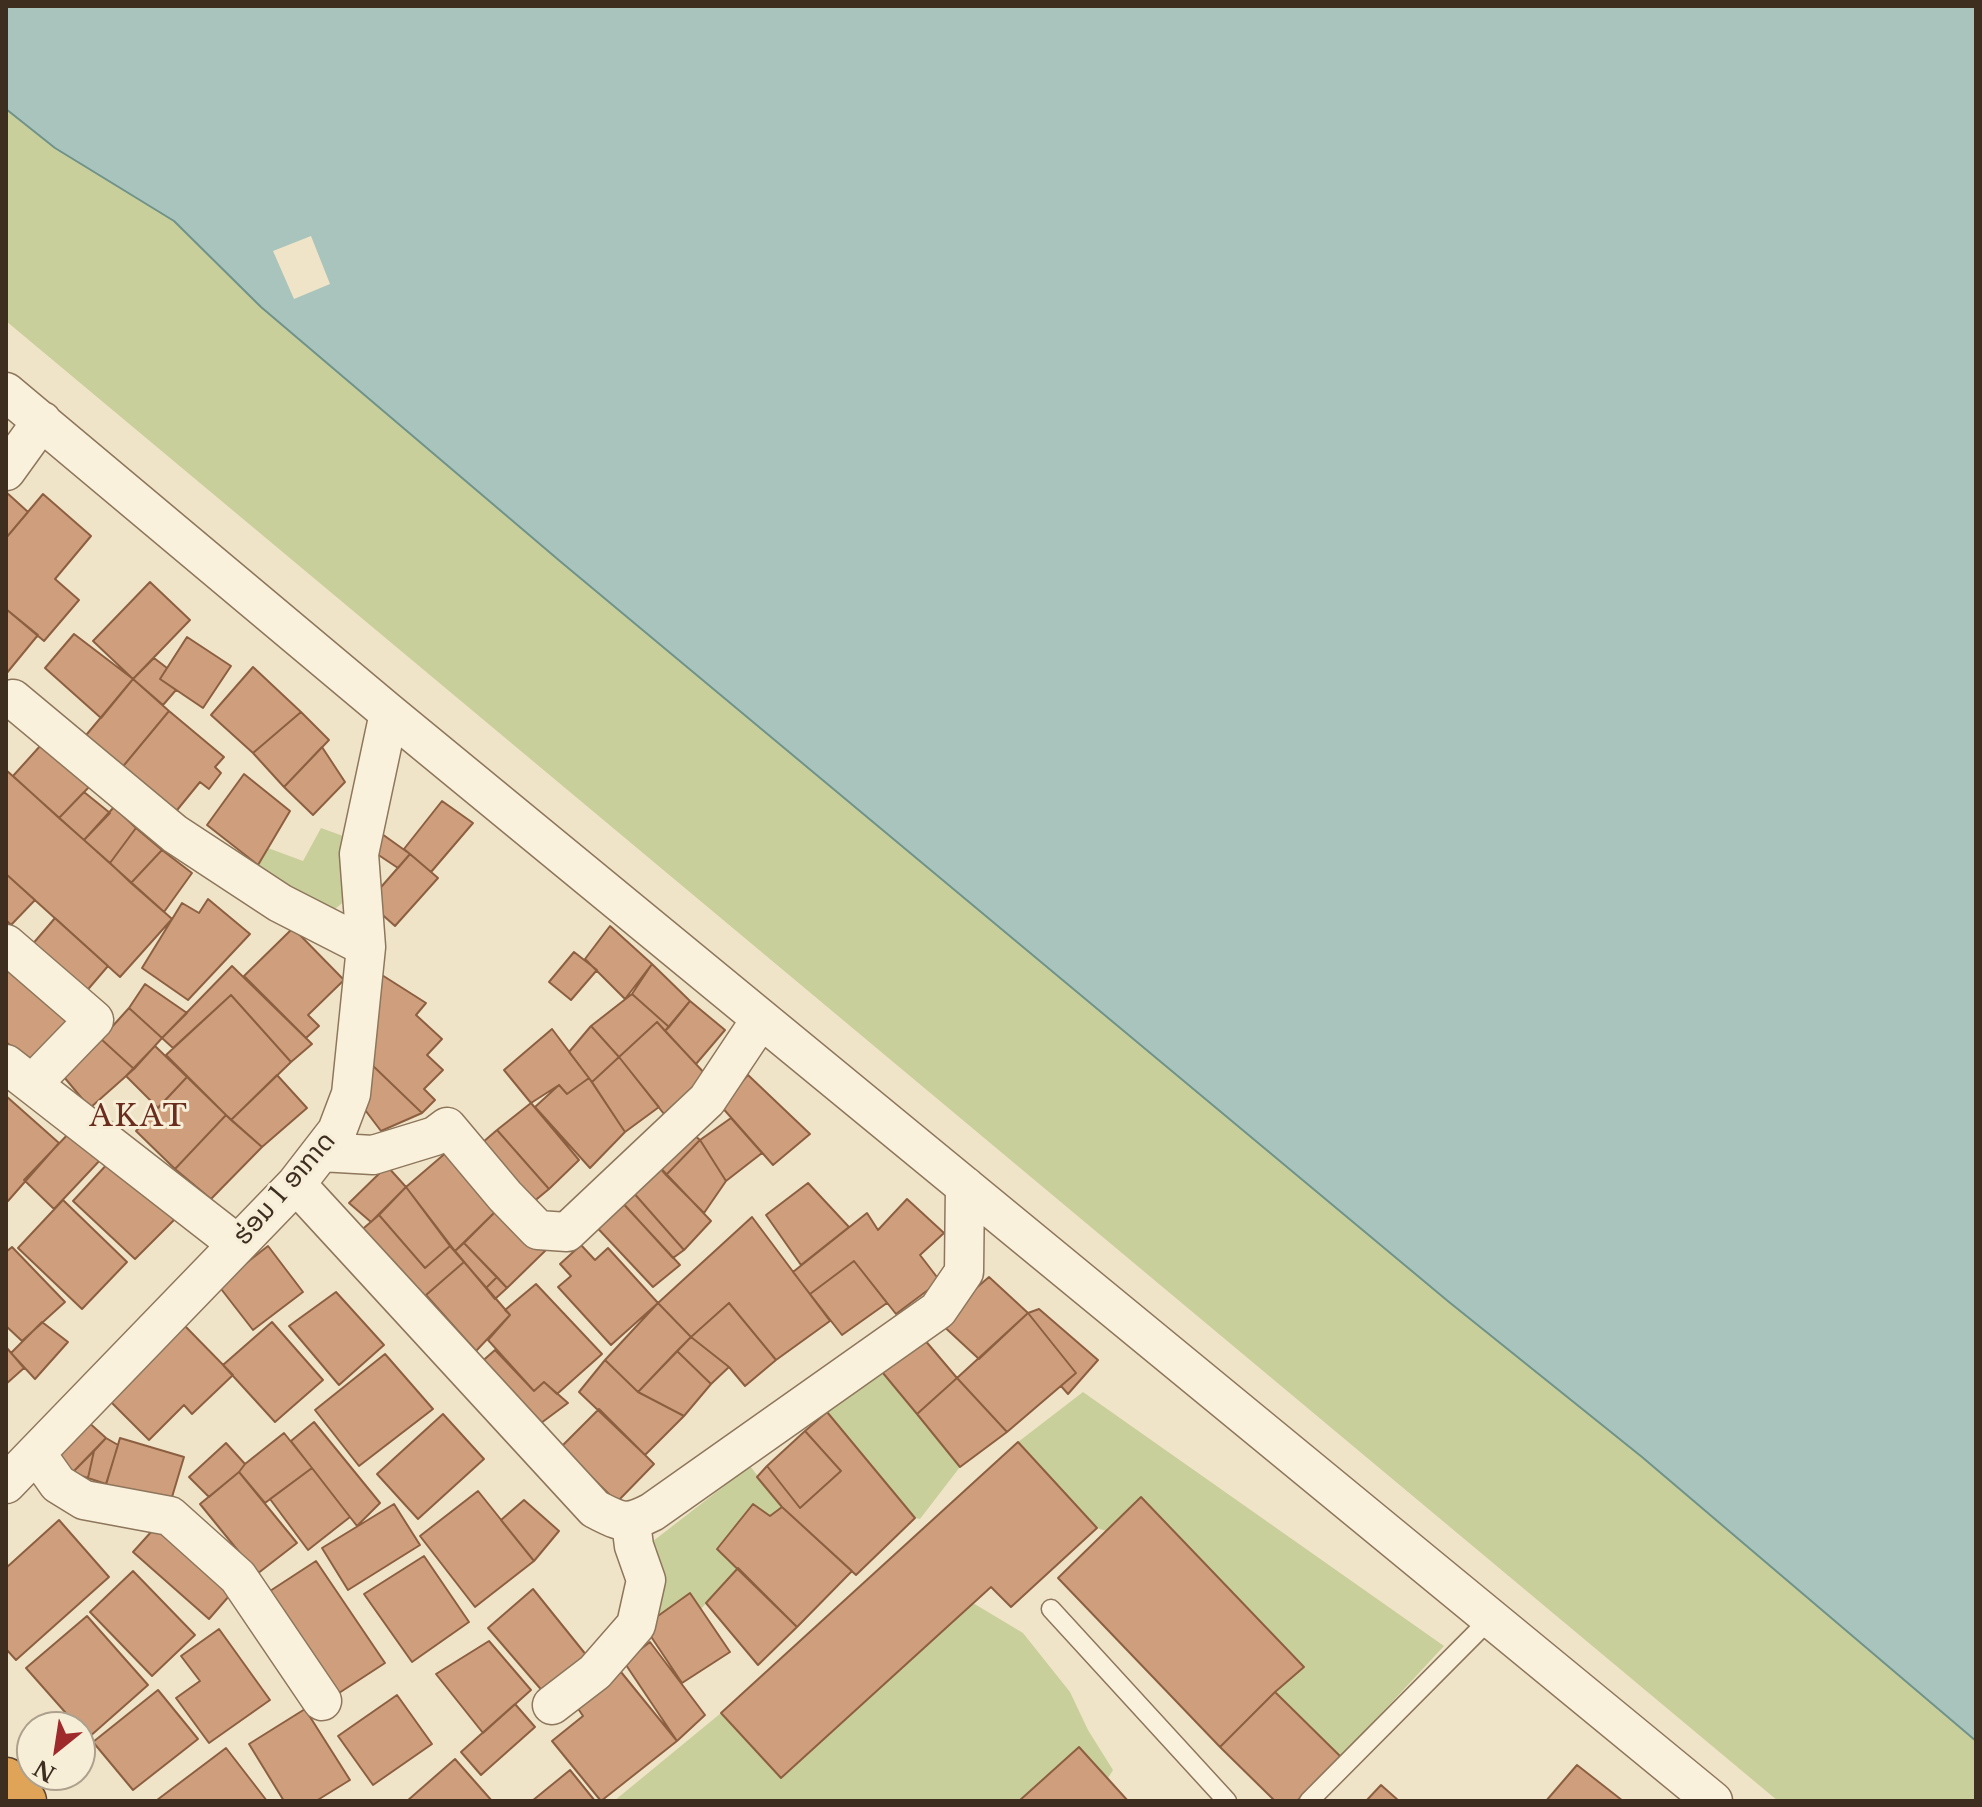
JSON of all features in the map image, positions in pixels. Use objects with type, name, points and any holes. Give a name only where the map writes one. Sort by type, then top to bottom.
[{"type":"highway","points":[[6,1780],[24,1801]]},
{"type":"street","points":[[6,392],[389,713],[1491,1618],[1689,1793]]},
{"type":"street","points":[[6,471],[42,421]]},
{"type":"street","points":[[13,699],[175,834],[280,903],[366,947]]},
{"type":"street","name":"ຮ່ອມ 1 ອາກາດ","points":[[6,1484],[296,1184],[337,1131],[351,1094],[366,947],[359,854],[389,713]]},
{"type":"street","points":[[6,944],[94,1020],[19,1074],[237,1244]]},
{"type":"street","points":[[321,1152],[373,1155],[435,1136],[447,1127],[538,1230],[567,1232],[707,1100],[761,1019]]},
{"type":"street","points":[[296,1184],[595,1509],[619,1521],[631,1523],[652,1512],[938,1310],[964,1272],[965,1186]]},
{"type":"street","points":[[36,1453],[58,1484],[84,1500],[170,1516],[238,1577],[322,1701]]},
{"type":"street","points":[[552,1705],[595,1672],[636,1625],[646,1580],[634,1546],[631,1523]]},
{"type":"lane","points":[[1051,1609],[1227,1801]]},
{"type":"lane","points":[[1309,1801],[1491,1618]]},
{"type":"green space","points":[[6,109],[55,148],[174,221],[261,307],[561,562],[1449,1302],[1642,1457],[1976,1741],[1976,1801],[1778,1801],[6,321]]},
{"type":"green space","points":[[321,828],[346,837],[353,894],[329,914],[258,865],[268,848],[303,861]]},
{"type":"green space","points":[[878,1367],[960,1467],[920,1519],[915,1518],[827,1412]]},
{"type":"green space","points":[[1083,1392],[1444,1646],[1341,1757],[1275,1692],[1304,1666],[1142,1498],[1106,1531],[1097,1528],[1018,1442]]},
{"type":"green space","points":[[750,1466],[782,1507],[770,1516],[753,1504],[717,1548],[738,1568],[701,1609],[690,1593],[657,1617],[648,1545]]},
{"type":"green space","points":[[973,1603],[1023,1633],[1070,1692],[1088,1730],[1113,1770],[1108,1778],[1079,1748],[1019,1801],[614,1801],[721,1713],[782,1778]]},
{"type":"water","points":[[6,6],[1976,6],[1976,1741],[1642,1457],[1449,1302],[561,562],[261,307],[174,221],[55,148],[6,109]]},
{"type":"pier","points":[[311,236],[330,284],[294,299],[273,251]]},
{"type":"building","points":[[6,492],[28,512],[6,538]]},
{"type":"building","points":[[43,494],[91,536],[55,579],[79,600],[44,641],[6,609],[6,538]]},
{"type":"building","points":[[150,582],[190,620],[133,679],[93,641]]},
{"type":"building","points":[[6,609],[38,635],[6,674]]},
{"type":"building","points":[[74,634],[133,679],[101,718],[45,668]]},
{"type":"building","points":[[187,637],[231,666],[203,708],[160,679]]},
{"type":"building","points":[[154,658],[167,668],[160,679],[176,690],[163,705],[133,679]]},
{"type":"building","points":[[253,667],[301,712],[253,753],[211,715]]},
{"type":"building","points":[[133,679],[169,711],[120,770],[82,740]]},
{"type":"building","points":[[169,711],[224,757],[215,767],[221,773],[209,789],[200,782],[173,815],[120,770]]},
{"type":"building","points":[[301,712],[329,740],[284,787],[253,753]]},
{"type":"building","points":[[41,745],[89,787],[59,818],[13,776]]},
{"type":"building","points":[[322,747],[345,782],[313,815],[284,787]]},
{"type":"building","points":[[6,770],[172,919],[120,977],[6,874]]},
{"type":"building","points":[[244,774],[290,811],[258,865],[207,825]]},
{"type":"building","points":[[84,792],[110,813],[84,840],[59,818]]},
{"type":"building","points":[[442,801],[473,823],[431,872],[404,849]]},
{"type":"building","points":[[114,807],[136,828],[110,863],[84,840]]},
{"type":"building","points":[[136,828],[162,850],[131,883],[110,863]]},
{"type":"building","points":[[375,829],[410,854],[398,868],[365,846]]},
{"type":"building","points":[[162,850],[192,873],[164,912],[131,883]]},
{"type":"building","points":[[410,854],[438,878],[395,926],[368,902]]},
{"type":"building","points":[[6,874],[35,900],[11,925],[6,920]]},
{"type":"building","points":[[208,899],[250,934],[188,1000],[142,968],[182,903],[199,913]]},
{"type":"building","points":[[55,918],[108,966],[84,994],[31,946]]},
{"type":"building","points":[[610,926],[652,964],[625,999],[585,959]]},
{"type":"building","points":[[293,928],[344,980],[308,1015],[319,1026],[306,1038],[244,976]]},
{"type":"building","points":[[574,952],[597,970],[571,1000],[549,982]]},
{"type":"building","points":[[6,959],[76,1019],[30,1062],[6,1042]]},
{"type":"building","points":[[652,964],[690,1001],[669,1027],[632,994]]},
{"type":"building","points":[[232,966],[312,1044],[291,1062],[231,995],[173,1048],[162,1038]]},
{"type":"building","points":[[374,970],[426,1003],[416,1015],[442,1039],[427,1055],[443,1070],[424,1089],[435,1100],[422,1113],[370,1063]]},
{"type":"building","points":[[145,984],[187,1013],[162,1038],[129,1008]]},
{"type":"building","points":[[632,994],[669,1027],[665,1031],[657,1022],[619,1057],[591,1026]]},
{"type":"building","points":[[231,995],[291,1062],[231,1120],[166,1055]]},
{"type":"building","points":[[690,1001],[725,1030],[696,1064],[665,1031]]},
{"type":"building","points":[[129,1008],[162,1038],[134,1069],[101,1039]]},
{"type":"building","points":[[657,1022],[707,1076],[664,1114],[619,1057]]},
{"type":"building","points":[[591,1026],[619,1057],[592,1082],[569,1052]]},
{"type":"building","points":[[552,1029],[589,1078],[567,1094],[559,1085],[531,1103],[504,1070]]},
{"type":"building","points":[[101,1039],[134,1069],[90,1108],[59,1071]]},
{"type":"building","points":[[155,1046],[187,1077],[158,1108],[126,1076]]},
{"type":"building","points":[[619,1057],[659,1107],[625,1132],[592,1082]]},
{"type":"building","points":[[370,1063],[422,1113],[381,1131],[356,1098]]},
{"type":"building","points":[[277,1075],[307,1108],[262,1147],[231,1120]]},
{"type":"building","points":[[748,1075],[810,1134],[773,1165],[720,1105]]},
{"type":"building","points":[[187,1077],[226,1115],[175,1169],[136,1131]]},
{"type":"building","points":[[589,1078],[625,1132],[590,1168],[535,1107],[559,1085],[567,1094]]},
{"type":"building","points":[[6,1096],[59,1143],[8,1201],[6,1200]]},
{"type":"building","points":[[531,1103],[579,1160],[549,1189],[497,1130]]},
{"type":"building","points":[[226,1115],[262,1147],[211,1199],[175,1169]]},
{"type":"building","points":[[731,1118],[762,1153],[726,1181],[700,1140]]},
{"type":"building","points":[[73,1129],[103,1157],[54,1209],[24,1180]]},
{"type":"building","points":[[497,1130],[549,1189],[526,1208],[475,1149]]},
{"type":"building","points":[[688,1130],[700,1140],[666,1175],[653,1160]]},
{"type":"building","points":[[700,1140],[726,1181],[704,1213],[666,1175]]},
{"type":"building","points":[[448,1151],[498,1209],[455,1251],[406,1187]]},
{"type":"building","points":[[653,1160],[711,1221],[684,1250],[632,1191]]},
{"type":"building","points":[[110,1161],[177,1217],[135,1259],[73,1201]]},
{"type":"building","points":[[387,1166],[406,1187],[371,1222],[349,1203]]},
{"type":"building","points":[[808,1183],[849,1227],[801,1265],[766,1215]]},
{"type":"building","points":[[406,1187],[450,1246],[425,1268],[379,1215]]},
{"type":"building","points":[[632,1191],[684,1250],[673,1258],[621,1201]]},
{"type":"building","points":[[616,1196],[680,1265],[653,1287],[589,1219]]},
{"type":"building","points":[[907,1199],[944,1233],[920,1255],[940,1281],[896,1314],[854,1261],[810,1294],[793,1272],[867,1213],[878,1230]]},
{"type":"building","points":[[63,1200],[127,1262],[82,1309],[18,1248]]},
{"type":"building","points":[[502,1205],[546,1250],[507,1288],[464,1243]]},
{"type":"building","points":[[379,1215],[425,1268],[450,1246],[464,1262],[418,1302],[358,1233]]},
{"type":"building","points":[[752,1217],[830,1321],[776,1360],[729,1303],[691,1337],[658,1303]]},
{"type":"building","points":[[464,1243],[497,1277],[486,1288],[455,1251]]},
{"type":"building","points":[[581,1245],[595,1260],[608,1248],[658,1303],[611,1345],[558,1287],[571,1276],[560,1264]]},
{"type":"building","points":[[268,1246],[303,1292],[253,1330],[218,1285]]},
{"type":"building","points":[[12,1247],[65,1302],[22,1341],[6,1326],[6,1252]]},
{"type":"building","points":[[854,1261],[887,1303],[842,1335],[810,1294]]},
{"type":"building","points":[[464,1262],[510,1315],[476,1351],[426,1295]]},
{"type":"building","points":[[497,1277],[507,1288],[495,1299],[486,1288]]},
{"type":"building","points":[[989,1277],[1028,1313],[979,1359],[938,1321]]},
{"type":"building","points":[[536,1284],[602,1354],[557,1394],[544,1382],[534,1391],[488,1340],[510,1315],[505,1310]]},
{"type":"building","points":[[336,1292],[384,1345],[339,1385],[289,1326]]},
{"type":"building","points":[[658,1303],[691,1337],[638,1392],[605,1360]]},
{"type":"building","points":[[729,1303],[776,1360],[745,1386],[729,1367],[691,1337]]},
{"type":"building","points":[[1039,1309],[1098,1360],[1068,1394],[1061,1386],[1076,1373],[1028,1313]]},
{"type":"building","points":[[1028,1313],[1076,1373],[1007,1432],[957,1378]]},
{"type":"building","points":[[42,1322],[68,1342],[35,1379],[11,1353]]},
{"type":"building","points":[[272,1322],[323,1380],[275,1422],[223,1365]]},
{"type":"building","points":[[184,1325],[233,1375],[192,1414],[184,1405],[149,1440],[108,1399]]},
{"type":"building","points":[[918,1332],[957,1378],[917,1414],[878,1367]]},
{"type":"building","points":[[691,1337],[729,1367],[711,1384],[677,1351]]},
{"type":"building","points":[[6,1347],[24,1368],[6,1384]]},
{"type":"building","points":[[495,1350],[534,1391],[544,1382],[568,1403],[533,1429],[478,1365]]},
{"type":"building","points":[[677,1351],[711,1384],[684,1416],[638,1392]]},
{"type":"building","points":[[385,1354],[433,1409],[359,1466],[315,1410]]},
{"type":"building","points":[[605,1360],[638,1392],[684,1416],[645,1455],[579,1392]]},
{"type":"building","points":[[957,1378],[1007,1432],[960,1467],[917,1414]]},
{"type":"building","points":[[599,1409],[654,1464],[617,1502],[561,1447]]},
{"type":"building","points":[[827,1412],[915,1518],[856,1575],[782,1507],[757,1477],[767,1466],[800,1508],[841,1471],[805,1431]]},
{"type":"building","points":[[443,1414],[484,1459],[418,1519],[377,1474]]},
{"type":"building","points":[[86,1420],[106,1438],[72,1473],[52,1452]]},
{"type":"building","points":[[314,1422],[380,1503],[357,1526],[291,1441]]},
{"type":"building","points":[[805,1431],[841,1471],[800,1508],[767,1466]]},
{"type":"building","points":[[284,1433],[312,1468],[265,1503],[239,1472]]},
{"type":"building","points":[[106,1438],[118,1445],[106,1484],[88,1478],[94,1451]]},
{"type":"building","points":[[120,1438],[184,1457],[169,1507],[105,1488]]},
{"type":"building","points":[[1018,1442],[1097,1528],[1011,1607],[991,1587],[781,1778],[721,1713]]},
{"type":"building","points":[[226,1443],[245,1464],[209,1497],[189,1477]]},
{"type":"building","points":[[94,1451],[88,1478],[72,1473]]},
{"type":"building","points":[[312,1468],[350,1517],[308,1550],[270,1499]]},
{"type":"building","points":[[239,1472],[297,1543],[257,1574],[200,1504]]},
{"type":"building","points":[[478,1491],[534,1561],[475,1607],[420,1536]]},
{"type":"building","points":[[1141,1497],[1304,1667],[1220,1747],[1058,1578]]},
{"type":"building","points":[[524,1500],[559,1531],[534,1561],[501,1520]]},
{"type":"building","points":[[394,1504],[420,1545],[348,1590],[322,1548]]},
{"type":"building","points":[[753,1504],[770,1516],[782,1507],[852,1571],[797,1627],[717,1549]]},
{"type":"building","points":[[59,1520],[109,1577],[16,1660],[6,1649],[6,1568]]},
{"type":"building","points":[[161,1521],[236,1588],[209,1619],[133,1552]]},
{"type":"building","points":[[424,1556],[469,1622],[412,1662],[364,1594]]},
{"type":"building","points":[[316,1561],[385,1663],[339,1693],[270,1591]]},
{"type":"building","points":[[738,1568],[797,1627],[758,1665],[706,1603]]},
{"type":"building","points":[[133,1571],[195,1635],[152,1676],[90,1612]]},
{"type":"building","points":[[533,1589],[587,1656],[545,1694],[488,1628]]},
{"type":"building","points":[[690,1593],[730,1652],[682,1683],[644,1626]]},
{"type":"building","points":[[87,1616],[148,1685],[96,1731],[96,1711],[64,1711],[26,1668]]},
{"type":"building","points":[[219,1629],[270,1700],[209,1743],[176,1698],[200,1681],[181,1656]]},
{"type":"building","points":[[489,1641],[531,1690],[483,1733],[436,1674]]},
{"type":"building","points":[[650,1642],[705,1715],[677,1741],[624,1662]]},
{"type":"building","points":[[621,1672],[677,1741],[601,1801],[552,1741],[583,1716],[577,1707]]},
{"type":"building","points":[[158,1690],[198,1739],[133,1790],[96,1746],[96,1740]]},
{"type":"building","points":[[1275,1692],[1341,1757],[1297,1801],[1275,1801],[1220,1747]]},
{"type":"building","points":[[397,1695],[432,1744],[373,1785],[338,1736]]},
{"type":"building","points":[[515,1704],[535,1727],[481,1775],[461,1752]]},
{"type":"building","points":[[305,1709],[350,1780],[316,1801],[284,1801],[249,1744]]},
{"type":"building","points":[[1079,1747],[1128,1801],[1019,1801]]},
{"type":"building","points":[[226,1748],[267,1801],[157,1800]]},
{"type":"building","points":[[455,1759],[492,1801],[407,1801]]},
{"type":"building","points":[[1577,1765],[1623,1801],[1546,1801]]},
{"type":"building","points":[[570,1770],[595,1801],[532,1801]]},
{"type":"building","points":[[1381,1785],[1399,1801],[1366,1801]]},
{"type":"district","name":"AKAT","points":[[139,1118]]}]
